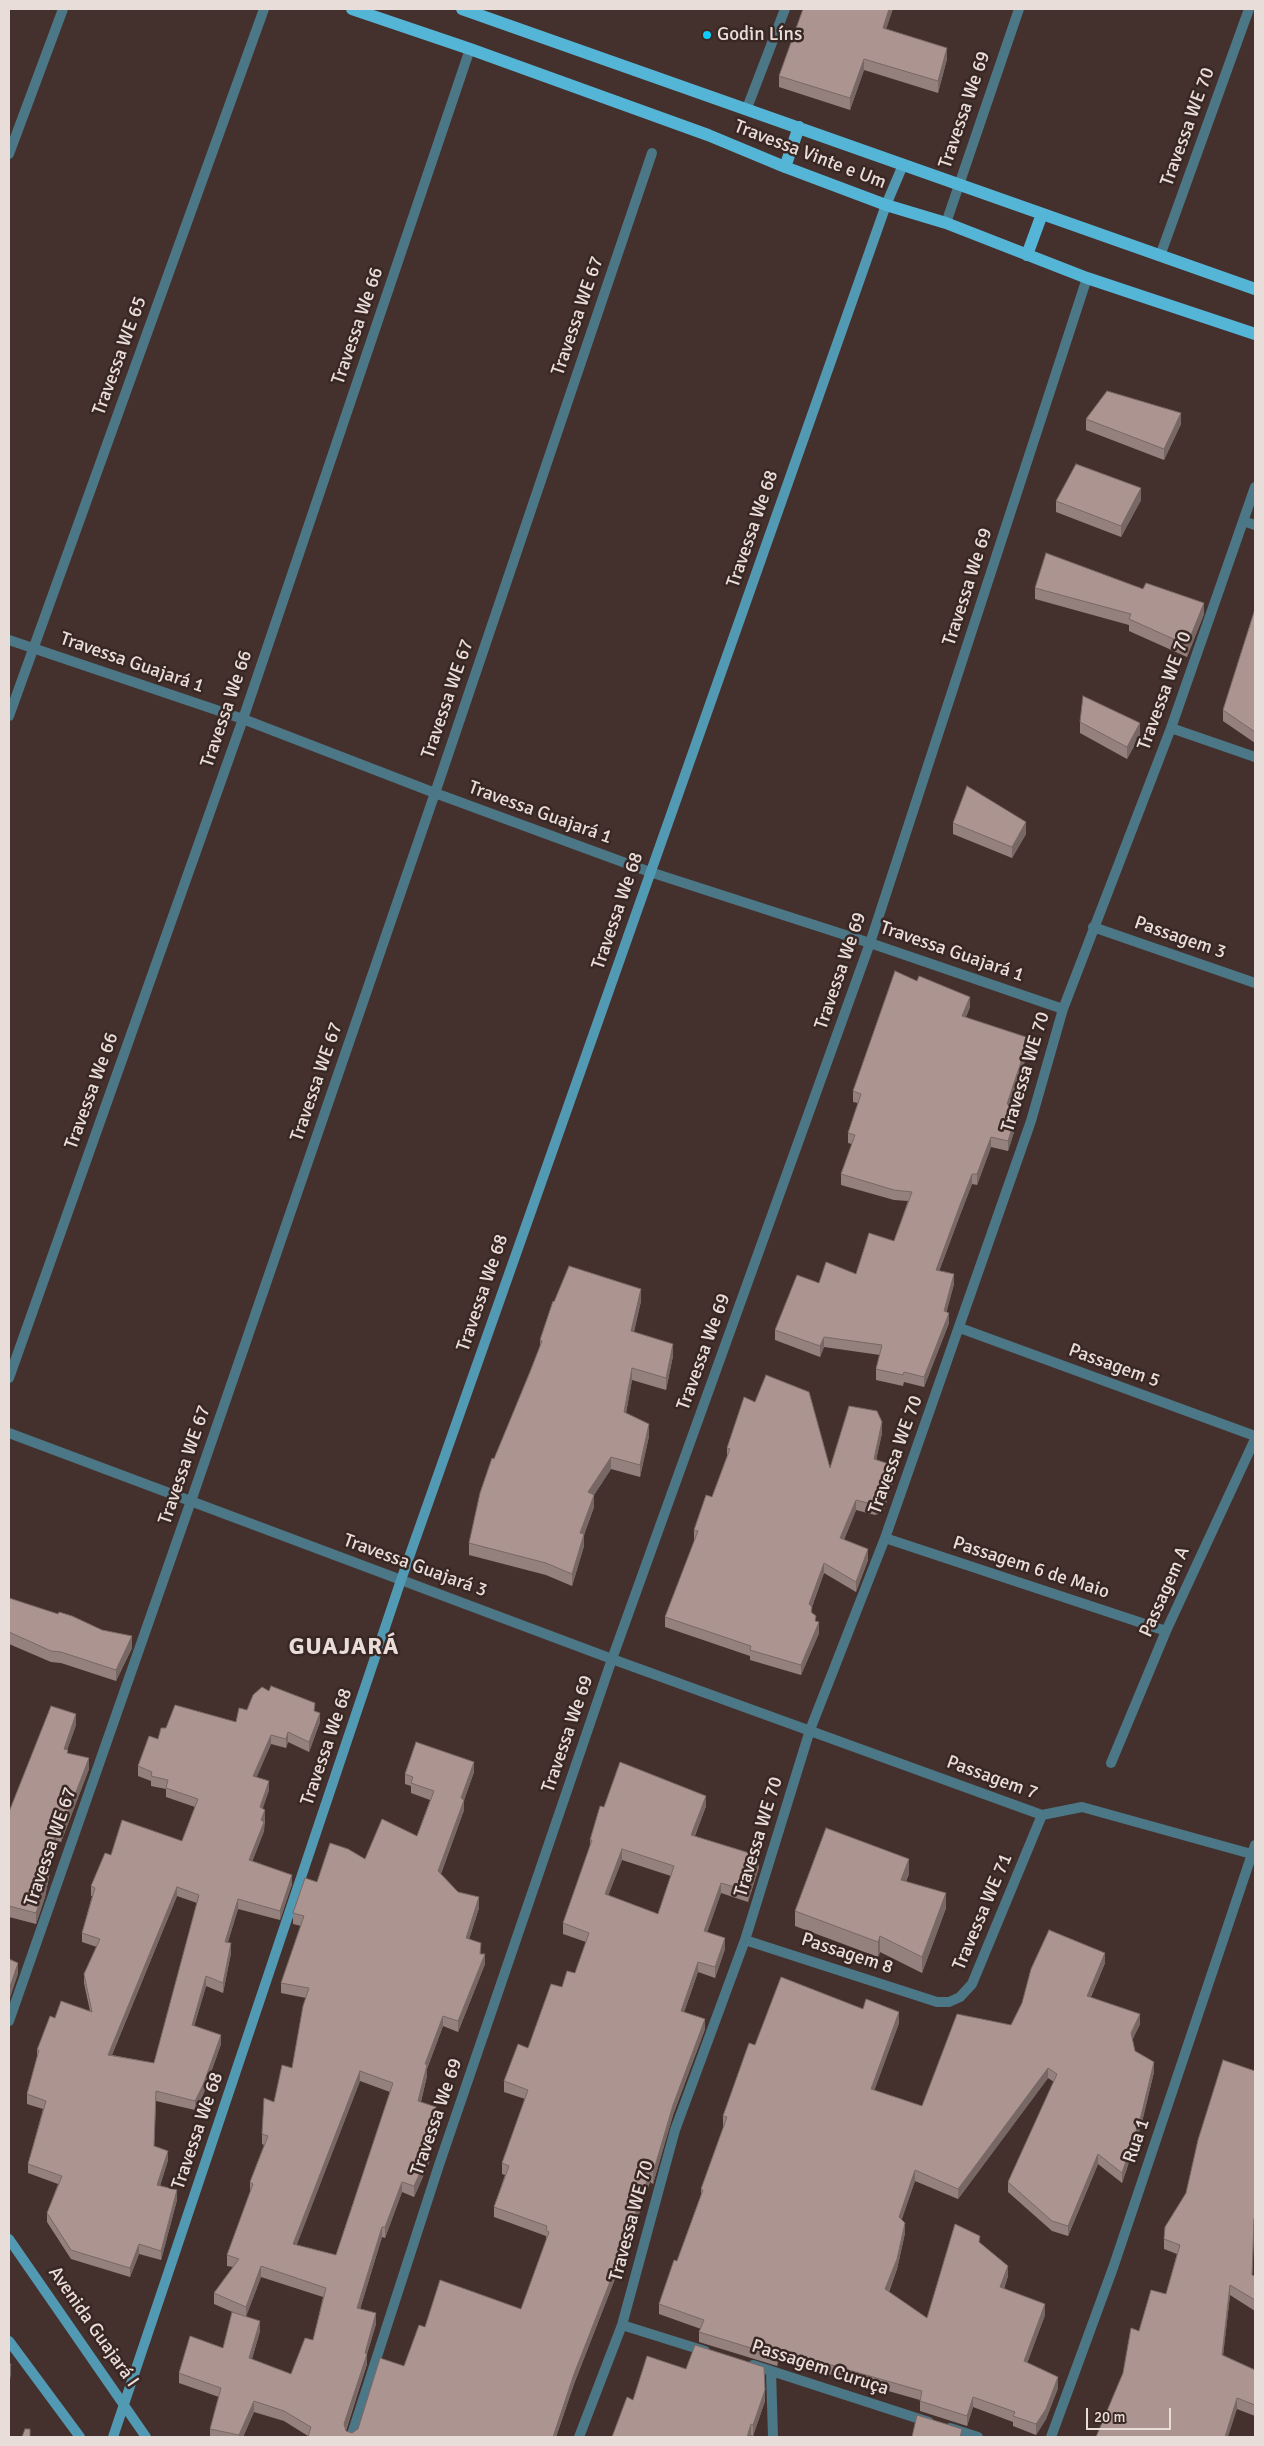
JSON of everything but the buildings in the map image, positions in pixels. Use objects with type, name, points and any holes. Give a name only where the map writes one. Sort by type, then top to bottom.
[{"type":"main road","name":"Travessa Vinte e Um","points":[[352,9],[470,49],[708,135],[785,167],[886,205],[946,223],[1087,278],[1255,334]]},
{"type":"main road","name":"Travessa Vinte e Um","points":[[462,9],[747,108],[903,166],[958,182],[1042,214],[1255,289]]},
{"type":"main road","points":[[785,167],[800,127]]},
{"type":"main road","points":[[1027,255],[1042,214]]},
{"type":"street","points":[[9,154],[63,9]]},
{"type":"street","name":"Travessa WE 65","points":[[9,716],[264,9]]},
{"type":"street","points":[[747,108],[785,9]]},
{"type":"street","name":"Travessa We 69","points":[[946,223],[958,182],[1019,9]]},
{"type":"street","name":"Travessa WE 70","points":[[1160,256],[1249,9]]},
{"type":"street","name":"Travessa We 66","points":[[9,1378],[243,719],[470,49]]},
{"type":"street","name":"Travessa WE 67","points":[[9,2021],[191,1501],[435,793],[652,153]]},
{"type":"street","name":"Travessa We 68","points":[[113,2437],[401,1580],[886,205],[903,166]]},
{"type":"street","name":"Travessa We 69","points":[[351,2437],[439,2164],[612,1659],[870,943],[1087,278]]},
{"type":"street","name":"Travessa WE 70","points":[[578,2437],[622,2325],[675,2130],[745,1940],[810,1730],[885,1538],[1031,1121],[1063,1009],[1171,728],[1255,487]]},
{"type":"street","points":[[1243,521],[1255,525]]},
{"type":"street","name":"Travessa Guajará 1","points":[[9,640],[243,719],[435,793],[650,872],[870,943],[1063,1009]]},
{"type":"street","points":[[1171,728],[1255,757]]},
{"type":"street","name":"Passagem 3","points":[[1093,927],[1255,983]]},
{"type":"street","name":"Passagem 5","points":[[960,1328],[1255,1437]]},
{"type":"street","name":"Travessa Guajará 3","points":[[9,1432],[612,1659],[810,1730]]},
{"type":"street","name":"Passagem A","points":[[1111,1763],[1166,1630],[1255,1437]]},
{"type":"street","name":"Passagem 6 de Maio","points":[[885,1538],[1166,1630]]},
{"type":"street","name":"Passagem 7","points":[[810,1730],[1042,1816],[1082,1807],[1254,1851]]},
{"type":"street","name":"Travessa WE 71","points":[[937,2002],[949,2002],[960,1997],[972,1984],[1042,1816]]},
{"type":"street","name":"Rua 1","points":[[1051,2437],[1113,2268],[1254,1851]]},
{"type":"street","name":"Passagem 8","points":[[745,1940],[937,2002]]},
{"type":"street","name":"Avenida Guajará I","points":[[9,2238],[146,2437]]},
{"type":"street","points":[[622,2325],[715,2354]]},
{"type":"street","points":[[9,2340],[80,2437]]},
{"type":"street","name":"Passagem Curuça","points":[[743,2362],[978,2437]]},
{"type":"street","points":[[771,2371],[773,2437]]},
{"type":"place","name":"Godin Líns","points":[[707,35]]},
{"type":"district","name":"GUAJARÁ","points":[[344,1648]]}]
